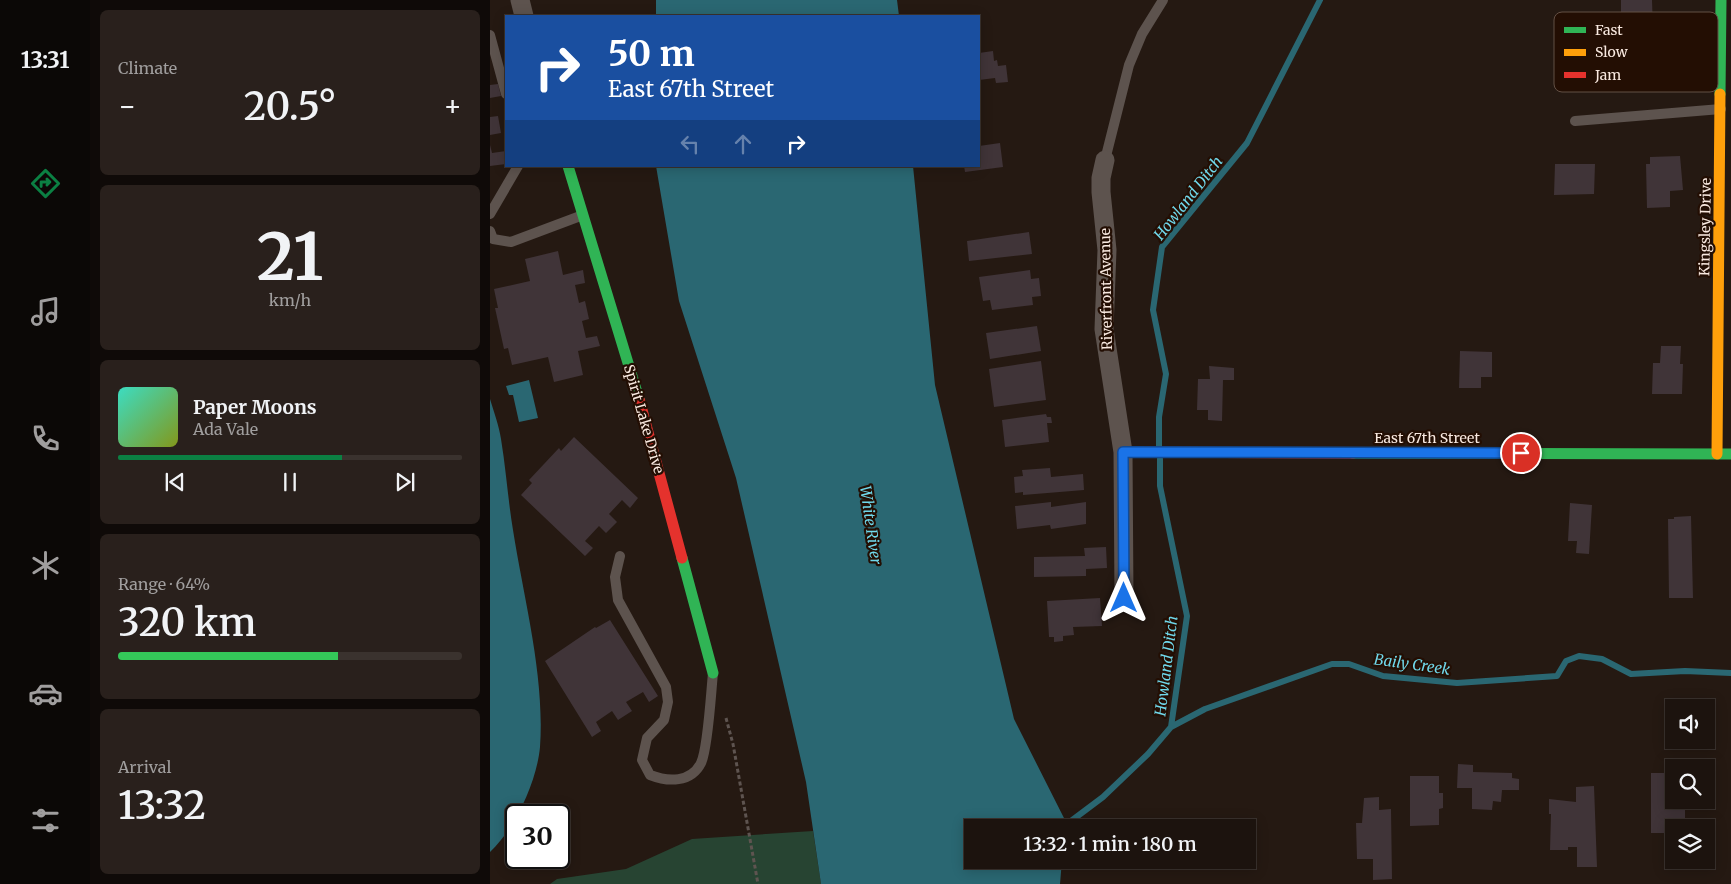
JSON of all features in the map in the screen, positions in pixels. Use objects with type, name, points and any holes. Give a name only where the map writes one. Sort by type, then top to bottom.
[{"type":"street","points":[[520,0],[524,15]]},
{"type":"street","name":"Kingsley Drive","points":[[1717,454],[1726,109],[1721,0]]},
{"type":"street","name":"Riverfront Avenue","points":[[1106,160],[1101,178],[1107,250],[1104,329],[1123,452],[1124,598]]},
{"type":"street","name":"Spirit Lake Drive","points":[[568,167],[649,432],[713,673]]},
{"type":"street","name":"East 67th Street","points":[[1123,452],[1731,454]]},
{"type":"lane","points":[[1106,160],[1129,65],[1142,34],[1163,0]]},
{"type":"lane","points":[[490,35],[505,90]]},
{"type":"lane","points":[[1575,121],[1726,109]]},
{"type":"lane","points":[[490,214],[517,167]]},
{"type":"lane","points":[[490,231],[493,239],[511,242],[582,215]]},
{"type":"lane","points":[[620,556],[615,577],[618,600],[666,687],[668,702],[664,720],[647,738],[642,760],[650,775],[666,781],[690,776],[701,762],[713,673]]},
{"type":"path","points":[[726,717],[733,744],[758,884]]},
{"type":"green space","points":[[813,831],[821,884],[550,884],[557,879],[626,869],[692,839]]},
{"type":"water","points":[[656,0],[897,0],[899,15],[656,15]]},
{"type":"water","name":"White River","points":[[656,167],[913,167],[935,385],[1014,719],[1064,819],[964,819],[964,869],[1061,869],[1060,884],[821,884],[806,782],[736,478],[679,301]]},
{"type":"water","points":[[529,380],[538,418],[519,422],[513,395],[509,395],[506,386]]},
{"type":"water","points":[[490,399],[501,439],[513,530],[537,666],[541,720],[538,760],[529,789],[523,804],[505,804],[505,835],[490,852]]},
{"type":"building","points":[[1621,0],[1652,0],[1652,12],[1621,12]]},
{"type":"building","points":[[993,51],[994,61],[997,60],[998,66],[1006,65],[1008,82],[996,83],[995,78],[980,80],[980,53]]},
{"type":"building","points":[[498,84],[501,96],[490,98],[490,85]]},
{"type":"building","points":[[498,116],[501,133],[490,135],[490,117]]},
{"type":"building","points":[[1000,143],[1003,167],[965,172],[964,167],[980,167],[980,146]]},
{"type":"building","points":[[490,145],[492,153],[505,151],[505,164],[490,166]]},
{"type":"building","points":[[1680,156],[1683,190],[1670,191],[1670,207],[1647,208],[1646,164],[1650,164],[1650,157]]},
{"type":"building","points":[[1555,164],[1595,164],[1594,194],[1554,195]]},
{"type":"building","points":[[1029,232],[1032,254],[969,261],[967,241]]},
{"type":"building","points":[[558,251],[563,275],[583,270],[585,283],[575,285],[579,303],[585,301],[589,319],[582,321],[586,338],[597,336],[600,346],[578,351],[583,375],[554,382],[548,357],[512,365],[508,348],[504,349],[495,308],[498,308],[494,289],[530,281],[525,259]]},
{"type":"building","points":[[1030,270],[1031,279],[1039,278],[1041,296],[1032,297],[1033,305],[992,310],[990,300],[983,301],[979,277]]},
{"type":"building","points":[[1037,326],[1041,351],[990,359],[986,333]]},
{"type":"building","points":[[1661,346],[1681,346],[1680,364],[1683,364],[1682,394],[1652,394],[1653,363],[1660,363]]},
{"type":"building","points":[[1460,351],[1492,352],[1492,377],[1481,377],[1481,388],[1459,388]]},
{"type":"building","points":[[1041,361],[1046,400],[994,407],[989,369]]},
{"type":"building","points":[[1209,366],[1234,368],[1234,380],[1223,380],[1222,421],[1208,420],[1208,410],[1197,410],[1198,379],[1210,379]]},
{"type":"building","points":[[1046,414],[1047,417],[1051,417],[1052,423],[1047,423],[1049,442],[1005,447],[1002,420]]},
{"type":"building","points":[[574,437],[638,498],[630,508],[622,500],[609,514],[617,522],[606,533],[599,526],[585,541],[593,548],[585,556],[521,495],[532,483],[529,480],[559,448],[561,451]]},
{"type":"building","points":[[1050,468],[1051,477],[1083,474],[1084,490],[1023,495],[1023,492],[1015,493],[1014,477],[1023,476],[1022,470]]},
{"type":"building","points":[[1051,502],[1051,507],[1086,502],[1086,524],[1051,529],[1050,525],[1017,529],[1015,506]]},
{"type":"building","points":[[1570,503],[1592,505],[1589,554],[1576,553],[1577,541],[1568,541]]},
{"type":"building","points":[[1691,516],[1693,598],[1669,598],[1668,519]]},
{"type":"building","points":[[1106,547],[1107,568],[1086,569],[1086,576],[1034,577],[1034,557],[1085,556],[1084,548]]},
{"type":"building","points":[[1100,598],[1102,626],[1073,627],[1074,635],[1063,636],[1063,641],[1054,642],[1054,637],[1049,637],[1047,601]]},
{"type":"building","points":[[610,620],[658,696],[649,702],[643,692],[626,702],[632,711],[618,720],[612,711],[596,722],[601,731],[592,737],[545,661],[595,627]]},
{"type":"building","points":[[1458,764],[1473,765],[1473,772],[1512,773],[1512,778],[1519,779],[1519,790],[1502,790],[1501,802],[1493,801],[1492,810],[1472,809],[1472,788],[1457,788]]},
{"type":"building","points":[[1651,773],[1665,773],[1665,809],[1685,809],[1685,819],[1665,819],[1665,833],[1651,833]]},
{"type":"building","points":[[1410,776],[1439,776],[1439,793],[1443,793],[1443,808],[1439,809],[1439,825],[1410,826]]},
{"type":"building","points":[[1594,786],[1597,867],[1577,867],[1577,847],[1568,847],[1568,850],[1550,850],[1551,814],[1549,814],[1549,799],[1576,802],[1576,787]]},
{"type":"building","points":[[1379,797],[1379,810],[1391,809],[1392,879],[1373,880],[1373,859],[1357,859],[1356,823],[1362,823],[1364,798]]},
{"type":"waterway","name":"Howland Ditch","points":[[1159,446],[1159,417],[1166,374],[1153,310],[1162,247],[1247,143],[1320,0]]},
{"type":"waterway","name":"Howland Ditch","points":[[1160,459],[1160,486],[1187,616],[1171,727]]},
{"type":"waterway","name":"Baily Creek","points":[[1074,819],[1103,797],[1148,754],[1171,727],[1205,709],[1332,664],[1349,664],[1383,676],[1457,683],[1557,676],[1566,661],[1579,656],[1602,659],[1631,674],[1685,671],[1731,673]]},
{"type":"traffic: fast","points":[[1720,94],[1721,0]]},
{"type":"traffic: fast","points":[[568,167],[639,399]]},
{"type":"traffic: fast","points":[[1353,453],[1731,454]]},
{"type":"traffic: fast","points":[[682,558],[713,673]]},
{"type":"traffic: slow","points":[[1717,454],[1720,94]]},
{"type":"traffic: jam","points":[[639,399],[682,558]]},
{"type":"traffic: jam","points":[[1123,452],[1353,453]]},
{"type":"route","points":[[1124,598],[1123,452],[1521,453]]}]
